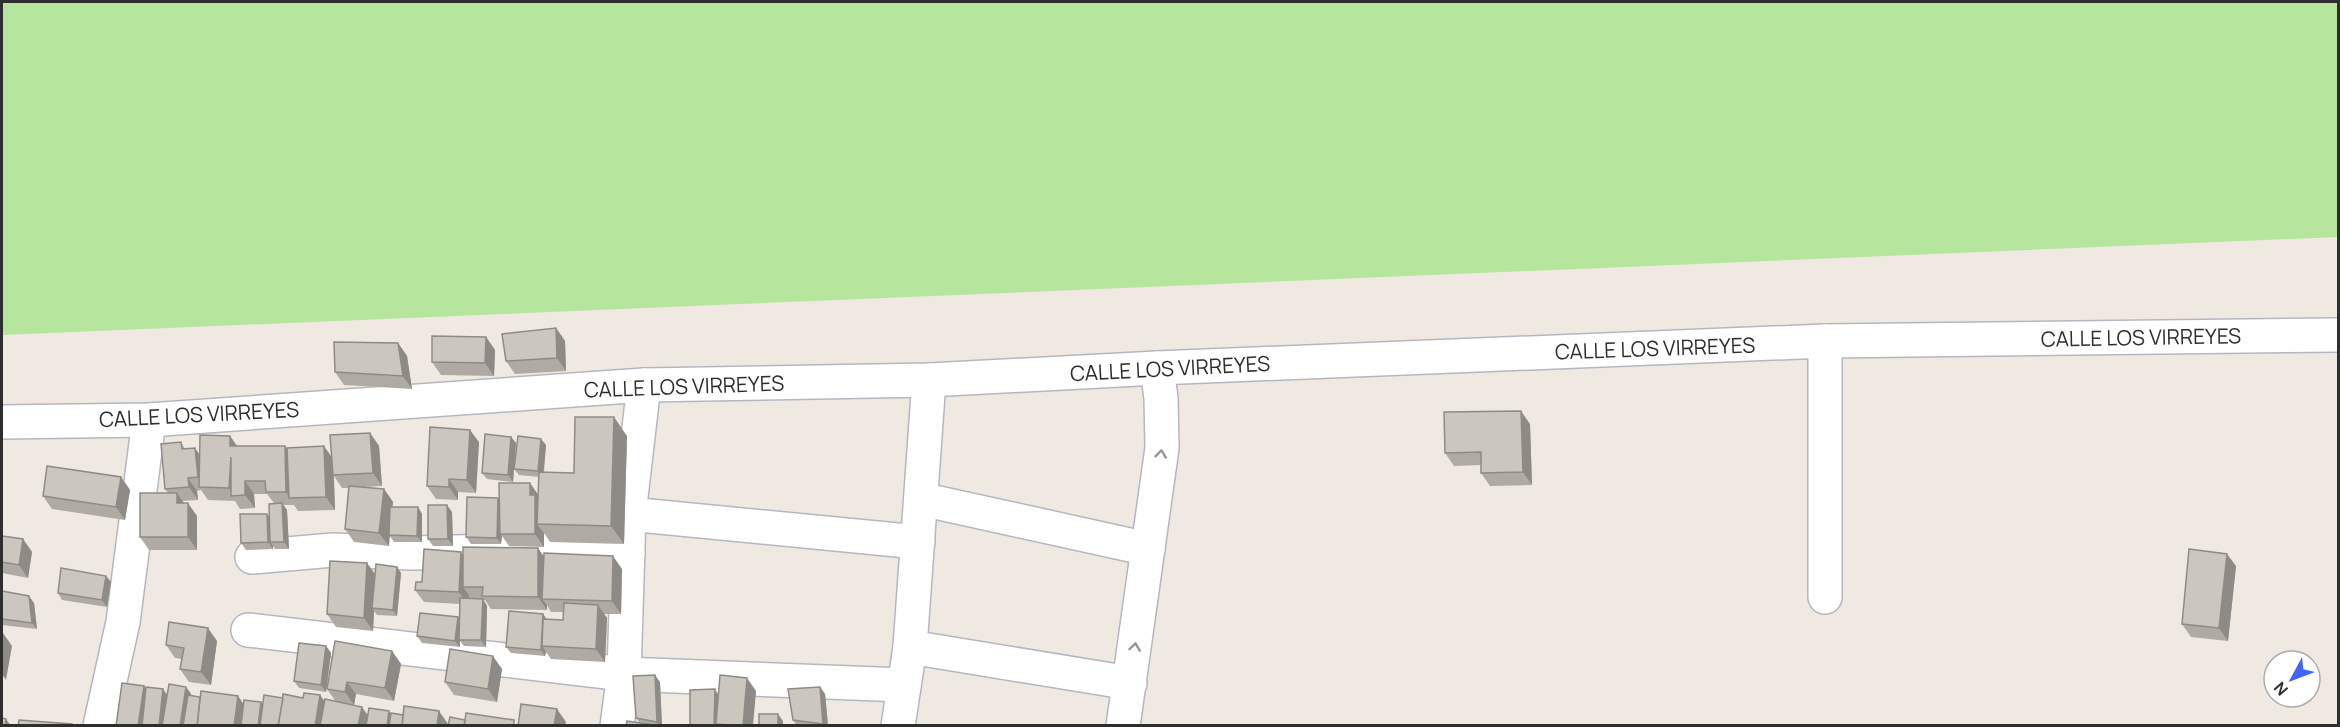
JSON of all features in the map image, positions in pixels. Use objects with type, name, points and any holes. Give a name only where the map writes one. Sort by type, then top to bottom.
[{"type":"street","name":"CALLE LOS VIRREYES","points":[[2,422],[149,420],[644,385],[929,380],[1157,368],[1825,341],[2338,335]]},
{"type":"street","points":[[1825,341],[1825,597]]},
{"type":"street","points":[[1123,726],[1162,448],[1161,398],[1157,368]]},
{"type":"street","points":[[898,726],[909,647],[929,380]]},
{"type":"street","points":[[617,726],[624,674],[629,514],[644,385]]},
{"type":"street","points":[[100,726],[123,622],[149,420]]},
{"type":"street","points":[[921,499],[1148,549]]},
{"type":"street","points":[[629,514],[918,542]]},
{"type":"street","points":[[252,557],[333,550],[410,553],[586,549],[628,553]]},
{"type":"street","points":[[248,630],[624,674],[904,685]]},
{"type":"street","points":[[909,647],[1130,683]]},
{"type":"green space","points":[[2,2],[2338,2],[2338,237],[2,335]]},
{"type":"building","points":[[556,328],[557,358],[506,361],[502,334]]},
{"type":"building","points":[[432,336],[486,337],[485,363],[432,362]]},
{"type":"building","points":[[334,342],[398,343],[403,376],[335,372]]},
{"type":"building","points":[[1521,411],[1523,472],[1481,473],[1481,452],[1445,453],[1444,412]]},
{"type":"building","points":[[575,417],[614,417],[611,526],[537,524],[539,472],[574,473]]},
{"type":"building","points":[[430,427],[470,430],[467,480],[449,479],[449,487],[427,486]]},
{"type":"building","points":[[370,433],[373,473],[333,475],[330,435]]},
{"type":"building","points":[[485,434],[511,437],[508,475],[482,473]]},
{"type":"building","points":[[200,435],[230,436],[230,446],[285,446],[286,492],[266,492],[265,481],[245,481],[245,495],[231,496],[231,457],[229,488],[199,487]]},
{"type":"building","points":[[518,436],[541,439],[538,471],[514,469]]},
{"type":"building","points":[[181,442],[182,449],[195,448],[198,477],[188,478],[189,487],[165,489],[161,444]]},
{"type":"building","points":[[324,446],[326,497],[289,498],[287,448]]},
{"type":"building","points":[[47,466],[121,477],[116,507],[43,496]]},
{"type":"building","points":[[499,483],[530,483],[530,495],[535,495],[535,534],[500,534]]},
{"type":"building","points":[[349,486],[384,489],[379,533],[345,529]]},
{"type":"building","points":[[140,493],[177,493],[177,503],[188,503],[188,537],[140,537]]},
{"type":"building","points":[[467,497],[498,498],[497,538],[466,537]]},
{"type":"building","points":[[282,503],[284,542],[270,542],[269,504]]},
{"type":"building","points":[[428,505],[447,505],[448,539],[428,539]]},
{"type":"building","points":[[390,507],[418,507],[417,536],[389,535]]},
{"type":"building","points":[[240,514],[267,514],[268,542],[241,543]]},
{"type":"building","points":[[2,536],[23,539],[19,565],[2,562]]},
{"type":"building","points":[[463,547],[538,548],[538,597],[482,596],[483,587],[463,587]]},
{"type":"building","points":[[424,549],[461,552],[459,592],[415,590],[416,582],[422,582]]},
{"type":"building","points":[[2189,549],[2227,554],[2219,628],[2182,624]]},
{"type":"building","points":[[544,553],[613,556],[612,601],[542,599]]},
{"type":"building","points":[[330,561],[367,563],[364,618],[327,614]]},
{"type":"building","points":[[376,564],[397,567],[393,610],[372,608]]},
{"type":"building","points":[[61,568],[106,576],[102,600],[58,593]]},
{"type":"building","points":[[2,591],[29,596],[32,623],[2,619]]},
{"type":"building","points":[[460,598],[483,599],[481,640],[459,640]]},
{"type":"building","points":[[564,603],[598,605],[596,649],[542,646],[543,619],[563,620]]},
{"type":"building","points":[[509,611],[543,614],[541,650],[506,647]]},
{"type":"building","points":[[420,613],[458,617],[455,641],[417,636]]},
{"type":"building","points":[[169,622],[208,628],[201,672],[180,669],[184,648],[166,645]]},
{"type":"building","points":[[335,641],[392,651],[385,688],[347,682],[345,692],[327,689]]},
{"type":"building","points":[[299,643],[326,646],[321,685],[294,681]]},
{"type":"building","points":[[450,649],[493,656],[488,689],[445,682]]},
{"type":"building","points":[[655,675],[657,722],[636,718],[633,676]]},
{"type":"building","points":[[720,675],[747,678],[743,726],[716,724]]},
{"type":"building","points":[[122,683],[144,686],[138,726],[116,726]]},
{"type":"building","points":[[169,684],[186,687],[180,726],[162,726]]},
{"type":"building","points":[[146,687],[163,689],[159,726],[142,726]]},
{"type":"building","points":[[820,687],[823,724],[793,720],[788,689]]},
{"type":"building","points":[[715,689],[714,726],[690,726],[690,690]]},
{"type":"building","points":[[201,691],[238,696],[234,726],[197,726]]},
{"type":"building","points":[[304,693],[320,695],[315,726],[278,726],[283,694],[303,698]]},
{"type":"building","points":[[188,695],[200,697],[197,726],[183,726]]},
{"type":"building","points":[[264,695],[283,698],[278,726],[260,726]]},
{"type":"building","points":[[325,699],[362,707],[358,726],[320,726]]},
{"type":"building","points":[[244,700],[261,702],[258,726],[241,726]]},
{"type":"building","points":[[521,704],[557,709],[554,726],[518,726]]},
{"type":"building","points":[[404,706],[439,711],[437,726],[402,726]]},
{"type":"building","points":[[369,708],[389,711],[387,726],[366,726]]},
{"type":"building","points":[[391,713],[403,715],[402,726],[389,726]]},
{"type":"building","points":[[466,713],[514,720],[514,726],[464,726]]},
{"type":"building","points":[[759,714],[778,714],[778,726],[759,726]]},
{"type":"building","points":[[450,717],[465,720],[464,726],[448,726]]},
{"type":"building","points":[[2,718],[6,719],[5,726],[2,726]]},
{"type":"building","points":[[19,720],[72,724],[72,726],[18,726]]},
{"type":"building","points":[[627,721],[654,725],[654,726],[626,726]]}]
